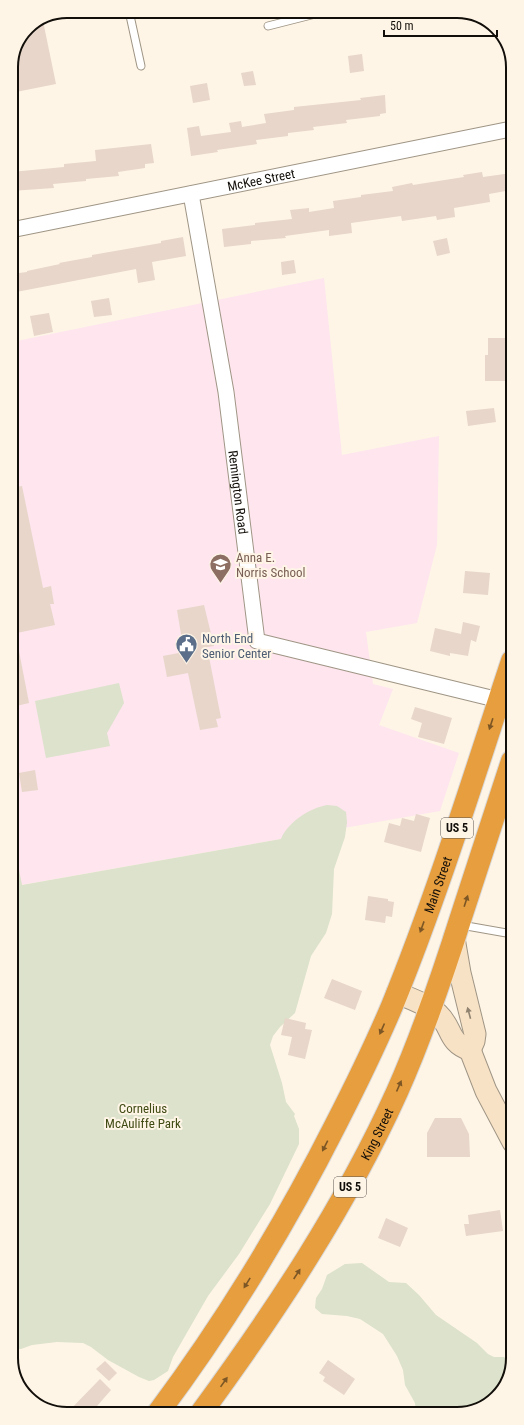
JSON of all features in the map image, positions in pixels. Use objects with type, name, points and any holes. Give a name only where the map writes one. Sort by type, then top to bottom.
[{"type":"highway","name":"Main Street","points":[[397,993],[449,853],[506,679]]},
{"type":"highway","name":"US 5","points":[[457,932],[506,780]]},
{"type":"highway","name":"King Street","points":[[205,1407],[285,1293],[341,1202],[369,1151],[397,1092],[431,1008],[457,932]]},
{"type":"highway","name":"US 5","points":[[162,1407],[228,1314],[292,1207],[359,1078],[397,993]]},
{"type":"street","name":"McKee Street","points":[[18,229],[506,131]]},
{"type":"street","name":"Remington Road","points":[[191,194],[226,392],[257,641],[499,700]]},
{"type":"street","points":[[457,932],[460,973],[475,1034],[470,1050],[486,1091],[506,1129]]},
{"type":"street","points":[[397,993],[431,1008],[443,1019],[456,1043],[461,1047],[470,1050]]},
{"type":"lane","points":[[131,18],[141,66]]},
{"type":"lane","points":[[268,26],[299,18]]},
{"type":"lane","points":[[457,932],[506,934]]},
{"type":"shaded area","name":"Anna E. Norris School","points":[[324,278],[342,455],[439,436],[437,545],[417,623],[366,632],[373,684],[393,689],[379,725],[459,753],[440,811],[21,885],[18,868],[18,341]]},
{"type":"green space","points":[[119,683],[124,703],[107,733],[110,746],[46,758],[35,701]]},
{"type":"green space","name":"Cornelius McAuliffe Park","points":[[327,805],[337,806],[346,812],[347,822],[345,837],[334,869],[332,914],[326,933],[311,956],[295,1013],[280,1027],[273,1036],[270,1045],[282,1083],[286,1102],[295,1114],[294,1116],[299,1129],[299,1144],[270,1204],[239,1254],[208,1296],[173,1357],[168,1371],[154,1380],[149,1381],[139,1377],[108,1360],[83,1343],[57,1342],[32,1345],[18,1349],[18,865],[22,885],[281,839],[289,827],[300,817]]},
{"type":"green space","points":[[362,1263],[389,1282],[406,1283],[419,1295],[436,1315],[477,1343],[488,1354],[494,1357],[506,1358],[505,1368],[501,1380],[496,1388],[484,1399],[464,1407],[415,1407],[415,1403],[405,1385],[403,1370],[397,1356],[383,1334],[360,1319],[347,1316],[322,1314],[315,1308],[316,1298],[322,1289],[327,1275],[345,1264]]},
{"type":"building","points":[[44,24],[56,84],[18,92],[18,64],[22,48],[32,32]]},
{"type":"building","points":[[362,54],[364,71],[350,73],[348,56]]},
{"type":"building","points":[[253,71],[256,85],[244,86],[241,73]]},
{"type":"building","points":[[207,83],[210,100],[193,103],[190,86]]},
{"type":"building","points":[[385,95],[386,113],[380,114],[380,116],[346,120],[347,123],[313,127],[314,130],[288,133],[288,136],[256,140],[257,144],[217,150],[218,152],[191,156],[187,128],[199,126],[201,136],[231,132],[229,123],[241,121],[242,127],[266,123],[264,114],[294,110],[294,107],[361,100],[360,98]]},
{"type":"building","points":[[151,144],[154,163],[145,164],[145,168],[118,172],[119,176],[53,184],[54,188],[18,191],[18,171],[64,167],[64,164],[96,161],[95,150]]},
{"type":"building","points":[[482,172],[483,177],[506,174],[506,191],[489,194],[490,202],[454,208],[455,217],[437,220],[436,216],[402,221],[401,216],[351,223],[352,233],[329,236],[329,230],[285,236],[286,238],[251,241],[251,244],[224,247],[222,229],[255,225],[255,223],[292,219],[290,210],[309,208],[309,212],[334,208],[333,201],[361,197],[361,195],[393,191],[392,187],[412,183],[413,185],[464,177],[463,175]]},
{"type":"building","points":[[183,237],[186,256],[152,262],[155,280],[138,283],[136,269],[18,292],[18,273],[92,257],[92,255],[161,243],[161,241]]},
{"type":"building","points":[[447,238],[450,253],[437,256],[433,241]]},
{"type":"building","points":[[294,260],[296,273],[282,275],[281,262]]},
{"type":"building","points":[[109,298],[112,315],[94,317],[91,301]]},
{"type":"building","points":[[49,313],[53,332],[34,336],[30,316]]},
{"type":"building","points":[[488,338],[506,338],[506,381],[485,381],[485,355],[488,355]]},
{"type":"building","points":[[494,408],[496,422],[468,426],[466,411]]},
{"type":"building","points":[[22,486],[43,588],[51,586],[54,604],[50,604],[55,625],[18,633],[18,487]]},
{"type":"building","points":[[465,571],[490,573],[488,595],[463,593]]},
{"type":"building","name":"North End Senior Center","points":[[204,605],[214,646],[207,647],[221,718],[216,719],[218,727],[200,730],[188,673],[167,677],[163,656],[184,652],[177,610]]},
{"type":"building","points":[[463,622],[480,626],[476,642],[471,640],[468,656],[450,653],[450,656],[430,651],[435,628],[461,634]]},
{"type":"building","points":[[18,646],[29,703],[18,706]]},
{"type":"building","points":[[415,707],[452,718],[444,744],[418,737],[422,723],[411,719]]},
{"type":"building","points":[[35,770],[38,790],[22,792],[19,773]]},
{"type":"building","points":[[416,814],[430,818],[421,852],[384,842],[389,823],[400,826],[402,818],[414,821]]},
{"type":"building","points":[[368,896],[388,899],[388,901],[394,902],[392,917],[386,916],[385,923],[365,920]]},
{"type":"building","points":[[332,979],[362,991],[355,1010],[324,998]]},
{"type":"building","points":[[285,1018],[306,1023],[305,1029],[312,1030],[305,1059],[288,1055],[292,1037],[281,1035]]},
{"type":"building","points":[[435,1118],[461,1118],[469,1134],[470,1157],[427,1157],[427,1133]]},
{"type":"building","points":[[500,1210],[503,1231],[466,1236],[464,1224],[469,1224],[468,1215]]},
{"type":"building","points":[[386,1218],[408,1228],[400,1247],[378,1238]]},
{"type":"building","points":[[328,1360],[355,1379],[344,1395],[323,1381],[325,1377],[319,1373]]},
{"type":"building","points":[[105,1361],[117,1373],[109,1381],[96,1369]]},
{"type":"building","points":[[100,1379],[111,1390],[96,1407],[73,1407]]},
{"type":"place","name":"Anna E. Norris School","points":[[220,584]]},
{"type":"place","name":"North End Senior Center","points":[[187,664]]}]
